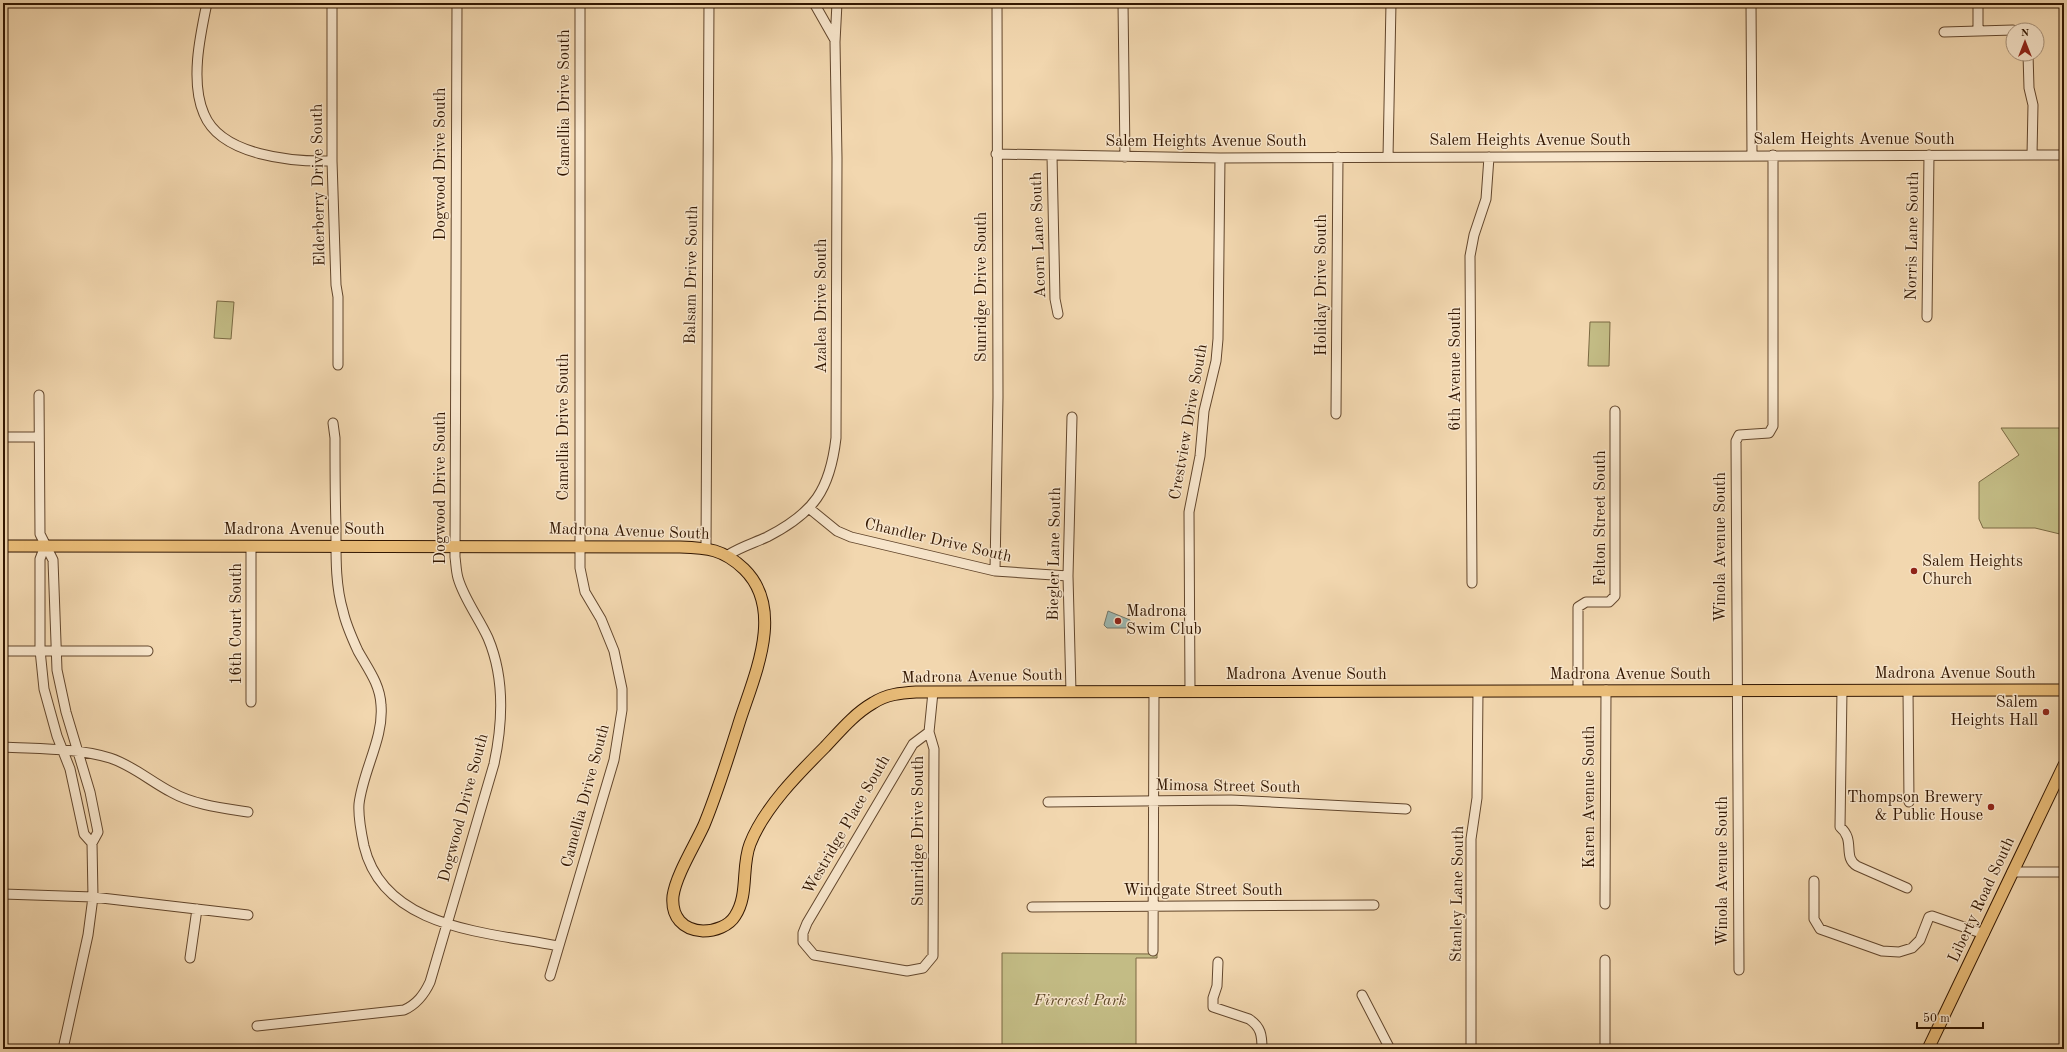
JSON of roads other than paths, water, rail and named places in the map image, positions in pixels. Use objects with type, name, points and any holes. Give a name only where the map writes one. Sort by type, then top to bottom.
[{"type":"main road","name":"Madrona Avenue South","points":[[3,546],[579,546],[706,548],[728,556],[746,571],[759,590],[765,618],[764,631],[753,681],[721,778],[704,824],[674,890],[673,907],[678,921],[683,926],[697,930],[713,930],[729,924],[734,918],[742,898],[747,853],[759,826],[792,781],[855,716],[884,697],[896,694],[933,692],[2064,690]]},
{"type":"main road","name":"Liberty Road South","points":[[1928,1049],[2064,765]]},
{"type":"street","points":[[207,3],[198,51],[198,93],[204,114],[210,124],[220,134],[235,144],[258,154],[290,160],[332,161]]},
{"type":"street","name":"Elderberry Drive South","points":[[332,3],[332,161],[336,286],[338,297],[338,365]]},
{"type":"street","name":"Dogwood Drive South","points":[[257,1026],[404,1010],[413,1006],[425,993],[430,982],[494,764],[502,715],[500,686],[488,639],[457,576],[455,546],[457,3]]},
{"type":"street","name":"Camellia Drive South","points":[[550,976],[614,760],[622,710],[622,689],[614,651],[601,619],[583,586],[580,568],[580,3]]},
{"type":"street","name":"Balsam Drive South","points":[[706,548],[710,3]]},
{"type":"street","points":[[814,3],[835,42]]},
{"type":"street","name":"Azalea Drive South","points":[[728,556],[736,550],[777,532],[810,509],[831,471],[836,438],[837,158],[835,42],[837,3]]},
{"type":"street","name":"Sunridge Drive South","points":[[995,571],[998,397],[996,154],[997,3]]},
{"type":"street","points":[[1124,3],[1125,157]]},
{"type":"street","points":[[1388,157],[1391,3]]},
{"type":"street","points":[[1751,3],[1752,155]]},
{"type":"street","points":[[1978,3],[1978,30]]},
{"type":"street","points":[[1944,32],[2005,30]]},
{"type":"street","points":[[2028,62],[2029,88],[2033,105],[2032,155]]},
{"type":"street","name":"Salem Heights Avenue South","points":[[996,154],[1220,158],[1338,156],[1489,157],[2064,155]]},
{"type":"street","name":"Winola Avenue South","points":[[1739,970],[1736,441],[1739,435],[1769,433],[1773,426],[1772,155]]},
{"type":"street","name":"Norris Lane South","points":[[1927,317],[1929,155]]},
{"type":"street","name":"Acorn Lane South","points":[[1052,156],[1055,299],[1058,314]]},
{"type":"street","name":"Holiday Drive South","points":[[1336,414],[1338,156]]},
{"type":"street","name":"6th Avenue South","points":[[1472,583],[1470,256],[1474,235],[1486,199],[1489,157]]},
{"type":"street","name":"Crestview Drive South","points":[[1190,692],[1189,512],[1200,456],[1205,404],[1216,361],[1218,339],[1220,158]]},
{"type":"street","points":[[39,395],[40,534],[53,560],[55,650],[60,690],[90,792],[98,832],[97,837],[92,843]]},
{"type":"street","name":"Felton Street South","points":[[1578,690],[1578,607],[1586,602],[1609,602],[1615,596],[1615,411]]},
{"type":"street","name":"Biegler Lane South","points":[[1071,692],[1068,576],[1072,417]]},
{"type":"street","points":[[333,423],[335,438],[336,572],[343,611],[350,633],[358,652],[375,680],[381,704],[380,729],[360,804],[359,817],[366,856],[383,885],[411,909],[429,918],[447,924],[558,946]]},
{"type":"street","points":[[3,436],[39,437]]},
{"type":"street","name":"Chandler Drive South","points":[[810,509],[837,531],[851,537],[995,571],[1068,576]]},
{"type":"street","points":[[45,546],[40,559],[40,650],[48,705],[74,783],[84,834],[92,843],[93,897],[88,935],[63,1049]]},
{"type":"street","name":"16th Court South","points":[[251,546],[252,702]]},
{"type":"street","points":[[3,651],[148,651]]},
{"type":"street","name":"Karen Avenue South","points":[[1605,904],[1606,690]]},
{"type":"street","points":[[1842,690],[1840,827],[1846,832],[1849,839],[1850,858],[1852,863],[1857,866],[1907,888]]},
{"type":"street","points":[[1908,690],[1909,802]]},
{"type":"street","name":"Stanley Lane South","points":[[1471,1049],[1472,839],[1478,798],[1478,691]]},
{"type":"street","name":"Sunridge Drive South","points":[[924,968],[933,956],[934,749],[929,732],[933,692]]},
{"type":"street","points":[[1153,951],[1154,692]]},
{"type":"street","name":"Westridge Place South","points":[[924,968],[907,970],[814,955],[803,942],[803,933],[913,744],[929,732]]},
{"type":"street","points":[[3,747],[78,753],[110,758],[129,766],[171,793],[197,803],[248,812]]},
{"type":"street","name":"Mimosa Street South","points":[[1048,802],[1231,800],[1406,809]]},
{"type":"street","points":[[2012,872],[2064,872]]},
{"type":"street","points":[[1814,881],[1814,919],[1820,929],[1882,951],[1899,952],[1912,948],[1920,940],[1929,917],[1932,916],[1984,934]]},
{"type":"street","points":[[3,894],[93,897],[248,915]]},
{"type":"street","name":"Windgate Street South","points":[[1032,907],[1374,905]]},
{"type":"street","points":[[190,958],[197,909]]},
{"type":"street","points":[[1604,960],[1605,1049]]},
{"type":"street","points":[[1218,962],[1218,986],[1213,998],[1213,1007],[1254,1022],[1261,1032],[1262,1049]]},
{"type":"street","points":[[1362,995],[1390,1049]]},
{"type":"water","name":"Madrona Swim Club","points":[[1108,611],[1130,620],[1130,628],[1107,628],[1104,625]]},
{"type":"place","name":"Salem Heights Church","points":[[1914,571]]},
{"type":"place","name":"Madrona Swim Club","points":[[1118,621]]},
{"type":"place","name":"Salem Heights Hall","points":[[2046,712]]},
{"type":"place","name":"Thompson Brewery & Public House","points":[[1991,807]]},
{"type":"park label","name":"Fircrest Park","points":[[1080,1001]]}]
